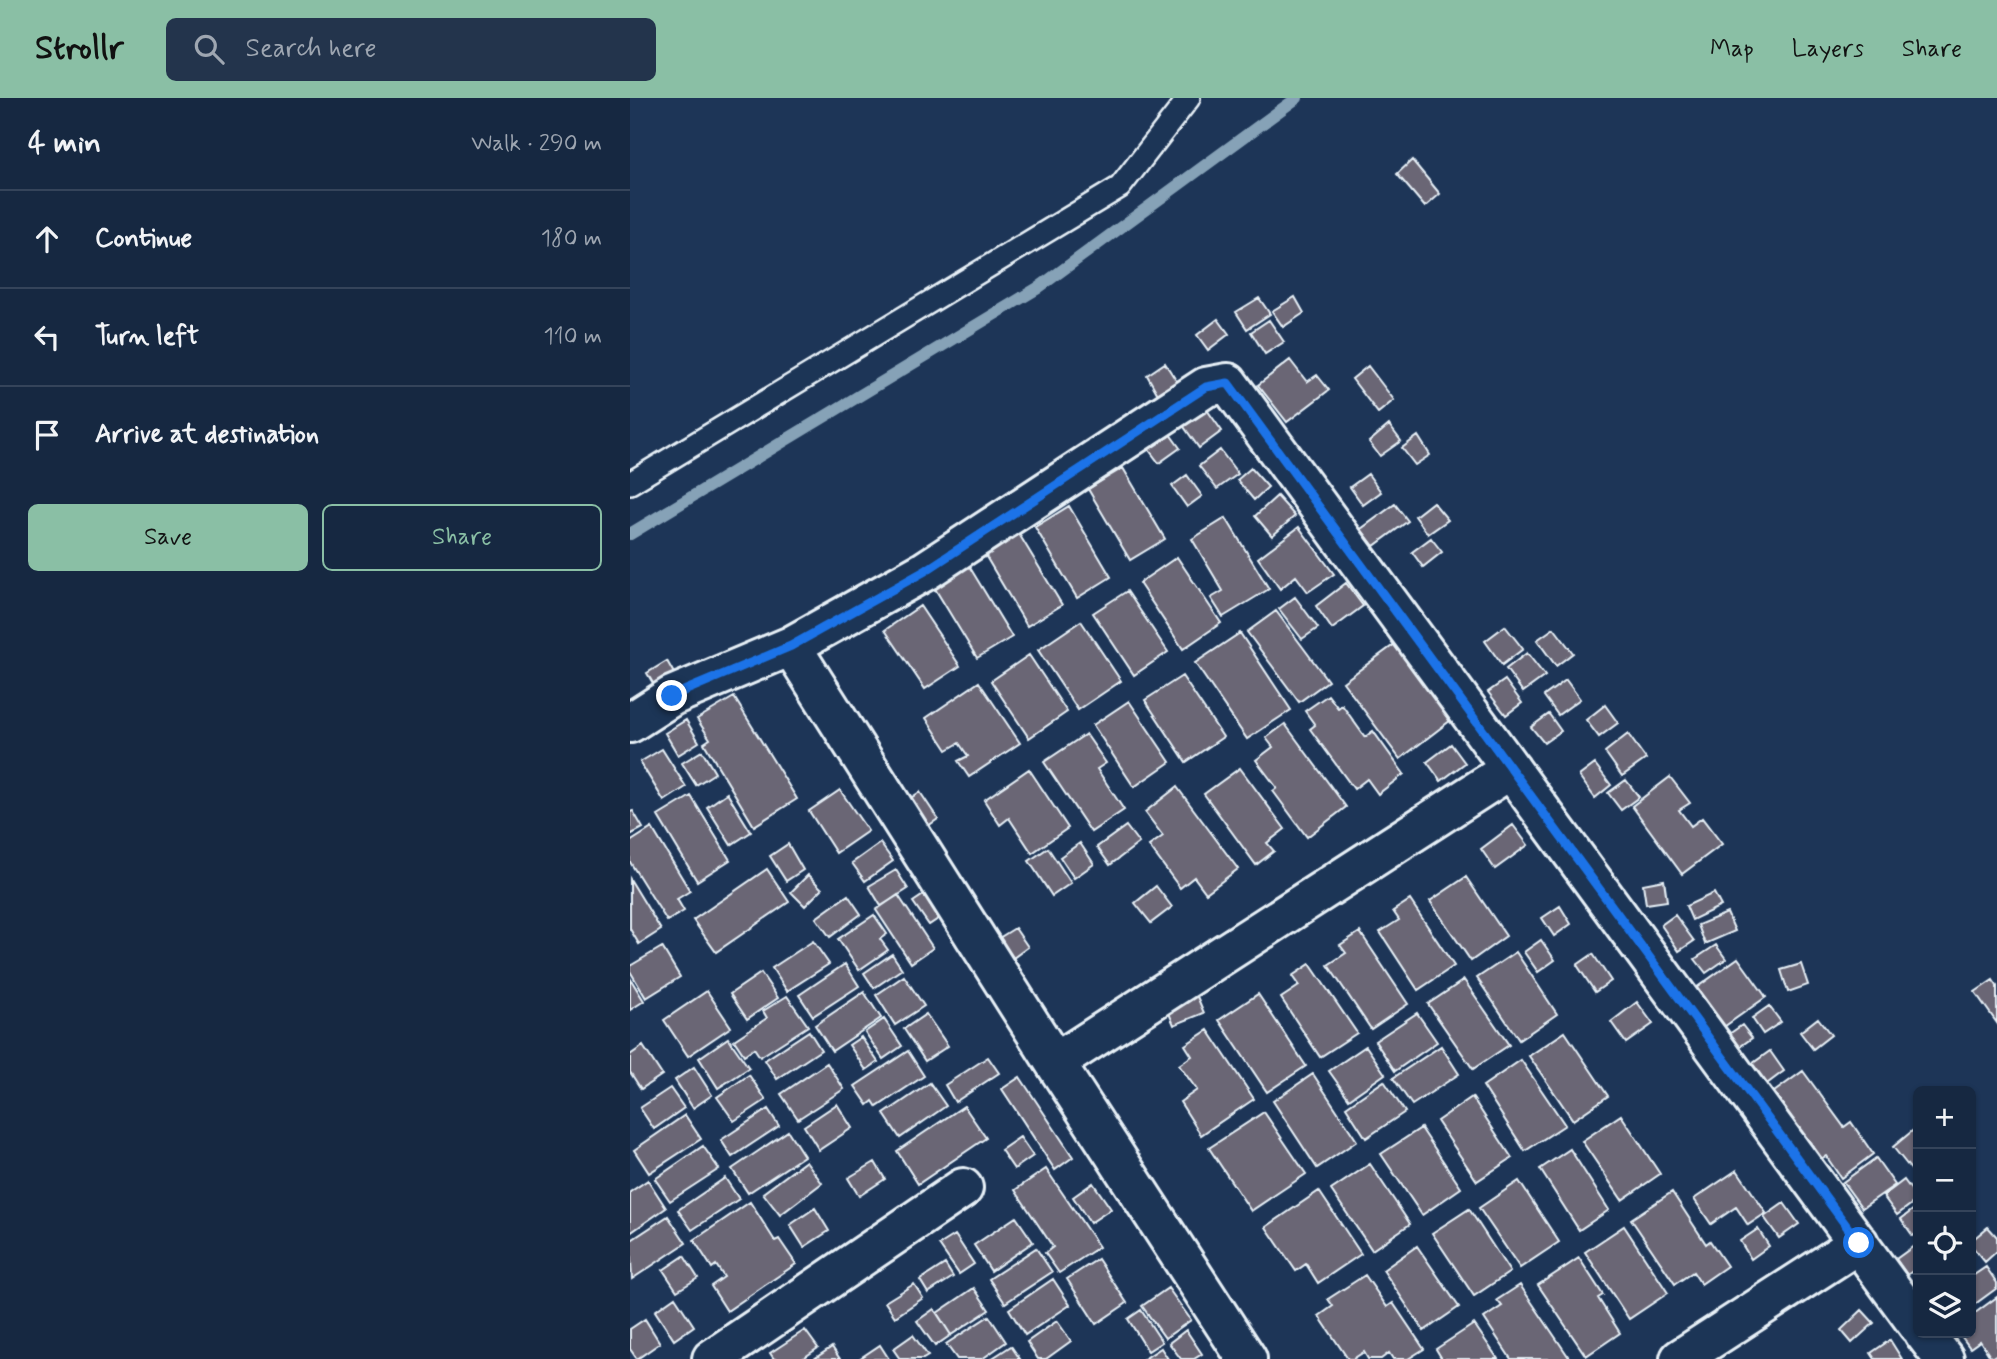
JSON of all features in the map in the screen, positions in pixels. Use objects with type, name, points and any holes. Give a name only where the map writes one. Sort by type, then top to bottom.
[{"type":"street","points":[[630,723],[672,696],[791,646],[925,571],[1206,387],[1228,383],[1913,1318]]},
{"type":"street","points":[[791,646],[1055,1063],[1247,1359]]},
{"type":"street","points":[[1055,1063],[1511,769]]},
{"type":"street","points":[[712,1359],[963,1188]]},
{"type":"street","points":[[1680,1359],[1859,1243]]},
{"type":"street","points":[[1928,1338],[1944,1359]]},
{"type":"lane","points":[[630,483],[1120,187],[1189,98]]},
{"type":"building","points":[[1412,160],[1440,194],[1425,207],[1397,174]]},
{"type":"building","points":[[1295,297],[1304,313],[1283,327],[1272,311]]},
{"type":"building","points":[[1259,298],[1270,314],[1247,329],[1236,312]]},
{"type":"building","points":[[1218,319],[1229,334],[1208,350],[1197,335]]},
{"type":"building","points":[[1269,320],[1284,342],[1265,354],[1251,332]]},
{"type":"building","points":[[1290,360],[1307,382],[1317,375],[1329,390],[1287,422],[1258,385]]},
{"type":"building","points":[[1165,363],[1179,385],[1160,398],[1147,375]]},
{"type":"building","points":[[1368,366],[1394,400],[1378,413],[1352,379]]},
{"type":"building","points":[[1205,407],[1222,431],[1199,448],[1182,424]]},
{"type":"building","points":[[1389,425],[1401,441],[1380,456],[1369,442]]},
{"type":"building","points":[[1167,430],[1180,448],[1159,463],[1146,446]]},
{"type":"building","points":[[1418,436],[1430,455],[1415,465],[1402,448]]},
{"type":"building","points":[[1220,450],[1238,474],[1217,489],[1199,466]]},
{"type":"building","points":[[1123,468],[1165,539],[1130,560],[1088,489]]},
{"type":"building","points":[[1251,468],[1268,487],[1254,500],[1237,480]]},
{"type":"building","points":[[1368,474],[1381,492],[1363,505],[1350,487]]},
{"type":"building","points":[[1187,475],[1202,496],[1187,507],[1172,486]]},
{"type":"building","points":[[1277,496],[1295,516],[1272,536],[1255,516]]},
{"type":"building","points":[[1433,502],[1448,520],[1428,534],[1415,516]]},
{"type":"building","points":[[1395,504],[1408,521],[1374,546],[1361,529]]},
{"type":"building","points":[[1069,506],[1111,577],[1077,598],[1035,527]]},
{"type":"building","points":[[1226,518],[1269,589],[1223,617],[1211,598],[1223,591],[1192,539]]},
{"type":"building","points":[[1299,527],[1334,574],[1308,592],[1296,576],[1280,589],[1258,558]]},
{"type":"building","points":[[1019,534],[1062,605],[1027,626],[985,555]]},
{"type":"building","points":[[1431,538],[1442,552],[1423,567],[1412,552]]},
{"type":"building","points":[[1177,557],[1221,623],[1183,649],[1139,583]]},
{"type":"building","points":[[969,566],[1012,637],[977,658],[934,587]]},
{"type":"building","points":[[1346,583],[1363,606],[1332,629],[1316,606]]},
{"type":"building","points":[[1127,591],[1168,652],[1134,675],[1093,613]]},
{"type":"building","points":[[1295,597],[1318,628],[1302,639],[1279,609]]},
{"type":"building","points":[[920,606],[960,666],[925,689],[885,630]]},
{"type":"building","points":[[1276,611],[1328,681],[1299,702],[1247,632]]},
{"type":"building","points":[[1081,621],[1121,681],[1078,710],[1038,650]]},
{"type":"building","points":[[1505,626],[1523,649],[1502,665],[1485,641]]},
{"type":"building","points":[[1554,628],[1573,653],[1556,666],[1537,640]]},
{"type":"building","points":[[1240,633],[1291,710],[1247,739],[1195,663]]},
{"type":"building","points":[[1395,644],[1451,720],[1400,759],[1343,682]]},
{"type":"building","points":[[1527,653],[1545,676],[1523,692],[1506,669]]},
{"type":"building","points":[[1029,655],[1067,712],[1029,738],[991,681]]},
{"type":"building","points":[[667,661],[676,677],[657,690],[647,673]]},
{"type":"building","points":[[1182,676],[1223,737],[1186,762],[1145,700]]},
{"type":"building","points":[[1505,680],[1522,703],[1506,715],[1488,692]]},
{"type":"building","points":[[1566,680],[1580,699],[1558,715],[1544,696]]},
{"type":"building","points":[[979,682],[1020,743],[969,777],[958,761],[968,756],[959,743],[947,750],[926,718]]},
{"type":"building","points":[[1328,695],[1338,708],[1342,705],[1365,737],[1373,731],[1404,774],[1378,794],[1367,779],[1354,789],[1310,729],[1315,725],[1305,711]]},
{"type":"building","points":[[734,697],[797,799],[754,826],[704,743],[710,739],[697,719]]},
{"type":"building","points":[[1129,701],[1170,762],[1134,787],[1093,725]]},
{"type":"building","points":[[1605,705],[1618,723],[1599,737],[1586,720]]},
{"type":"building","points":[[1549,714],[1561,731],[1544,743],[1531,727]]},
{"type":"building","points":[[686,720],[699,742],[678,755],[665,733]]},
{"type":"building","points":[[1285,724],[1346,807],[1307,837],[1273,791],[1277,788],[1256,760],[1273,747],[1266,738]]},
{"type":"building","points":[[1086,734],[1106,763],[1097,769],[1124,810],[1091,832],[1044,762]]},
{"type":"building","points":[[1628,734],[1646,759],[1622,776],[1605,752]]},
{"type":"building","points":[[1451,744],[1465,763],[1441,781],[1427,762]]},
{"type":"building","points":[[662,749],[686,787],[664,801],[640,762]]},
{"type":"building","points":[[702,751],[715,773],[696,785],[682,763]]},
{"type":"building","points":[[1595,764],[1611,785],[1595,798],[1579,776]]},
{"type":"building","points":[[1240,768],[1285,829],[1267,843],[1274,851],[1256,865],[1204,794]]},
{"type":"building","points":[[1029,769],[1068,828],[1032,853],[1009,818],[1000,825],[984,800]]},
{"type":"building","points":[[1670,777],[1690,803],[1679,810],[1691,826],[1702,818],[1722,844],[1682,874],[1632,806]]},
{"type":"building","points":[[1626,780],[1639,797],[1621,810],[1608,793]]},
{"type":"building","points":[[1177,787],[1238,869],[1206,893],[1194,877],[1180,888],[1149,846],[1163,836],[1145,812]]},
{"type":"building","points":[[840,790],[868,831],[836,853],[809,811]]},
{"type":"building","points":[[920,792],[938,819],[922,830],[903,803]]},
{"type":"building","points":[[727,793],[751,832],[731,845],[707,807]]},
{"type":"building","points":[[691,796],[730,860],[697,881],[658,816]]},
{"type":"building","points":[[633,811],[643,828],[630,835],[630,812]]},
{"type":"building","points":[[1513,825],[1528,845],[1495,869],[1481,849]]},
{"type":"building","points":[[1126,826],[1139,843],[1110,865],[1097,847]]},
{"type":"building","points":[[652,828],[690,891],[677,899],[684,911],[667,921],[630,862],[630,842]]},
{"type":"building","points":[[880,843],[893,861],[865,881],[852,863]]},
{"type":"building","points":[[1080,843],[1094,864],[1074,878],[1060,857]]},
{"type":"building","points":[[788,844],[803,870],[786,881],[770,856]]},
{"type":"building","points":[[1048,848],[1071,883],[1052,896],[1029,861]]},
{"type":"building","points":[[767,869],[789,902],[716,952],[693,920]]},
{"type":"building","points":[[896,870],[908,889],[881,906],[869,886]]},
{"type":"building","points":[[808,875],[822,889],[805,906],[791,892]]},
{"type":"building","points":[[1466,877],[1506,936],[1471,961],[1430,901]]},
{"type":"building","points":[[630,879],[661,930],[639,944],[630,929]]},
{"type":"building","points":[[1664,880],[1667,901],[1646,904],[1643,884]]},
{"type":"building","points":[[1156,886],[1172,907],[1151,923],[1135,903]]},
{"type":"building","points":[[1714,893],[1721,906],[1692,920],[1686,906]]},
{"type":"building","points":[[925,894],[941,917],[929,925],[913,902]]},
{"type":"building","points":[[848,895],[861,914],[830,937],[816,918]]},
{"type":"building","points":[[898,895],[933,948],[911,963],[876,910]]},
{"type":"building","points":[[1410,900],[1454,966],[1418,990],[1380,932],[1399,920],[1393,911]]},
{"type":"building","points":[[1560,906],[1571,924],[1554,936],[1542,918]]},
{"type":"building","points":[[1727,913],[1735,931],[1705,944],[1698,925]]},
{"type":"building","points":[[874,915],[887,934],[880,939],[888,950],[859,970],[838,939]]},
{"type":"building","points":[[1675,915],[1694,941],[1679,951],[1661,925]]},
{"type":"building","points":[[1015,928],[1028,947],[1013,958],[999,938]]},
{"type":"building","points":[[1360,932],[1408,1004],[1371,1029],[1328,965],[1346,953],[1340,945]]},
{"type":"building","points":[[1541,940],[1555,960],[1538,972],[1524,952]]},
{"type":"building","points":[[813,941],[829,964],[787,991],[772,968]]},
{"type":"building","points":[[1716,945],[1726,959],[1706,973],[1695,959]]},
{"type":"building","points":[[662,947],[680,977],[646,998],[630,971],[630,966]]},
{"type":"building","points":[[1516,952],[1557,1014],[1519,1040],[1477,978]]},
{"type":"building","points":[[892,954],[902,969],[874,988],[864,973]]},
{"type":"building","points":[[1593,954],[1611,981],[1595,992],[1577,965]]},
{"type":"building","points":[[1738,958],[1766,997],[1721,1029],[1689,993]]},
{"type":"building","points":[[845,964],[859,986],[813,1016],[799,995]]},
{"type":"building","points":[[1310,964],[1357,1033],[1320,1057],[1281,998],[1299,986],[1292,976]]},
{"type":"building","points":[[1801,964],[1808,985],[1788,992],[1781,970]]},
{"type":"building","points":[[761,973],[778,998],[747,1019],[730,994]]},
{"type":"building","points":[[904,976],[924,1006],[895,1025],[876,995]]},
{"type":"building","points":[[630,978],[644,1001],[630,1010]]},
{"type":"building","points":[[1464,980],[1509,1045],[1473,1069],[1428,1004]]},
{"type":"building","points":[[1993,980],[1997,986],[1997,1023],[1975,992]]},
{"type":"building","points":[[707,991],[731,1027],[688,1056],[664,1020]]},
{"type":"building","points":[[864,992],[881,1018],[832,1051],[815,1025]]},
{"type":"building","points":[[1196,994],[1204,1013],[1174,1025],[1166,1006]]},
{"type":"building","points":[[1258,994],[1306,1066],[1267,1092],[1219,1020]]},
{"type":"building","points":[[787,996],[808,1026],[760,1057],[754,1048],[744,1055],[734,1040],[767,1018],[763,1011]]},
{"type":"building","points":[[1637,1002],[1653,1024],[1626,1043],[1611,1022]]},
{"type":"building","points":[[1769,1006],[1781,1022],[1763,1034],[1752,1018]]},
{"type":"building","points":[[1417,1013],[1437,1042],[1395,1071],[1375,1041]]},
{"type":"building","points":[[926,1014],[948,1046],[925,1061],[904,1029]]},
{"type":"building","points":[[1818,1018],[1831,1035],[1813,1049],[1800,1032]]},
{"type":"building","points":[[884,1019],[902,1046],[883,1059],[865,1032]]},
{"type":"building","points":[[1742,1025],[1752,1038],[1731,1053],[1722,1039]]},
{"type":"building","points":[[1208,1030],[1254,1099],[1201,1135],[1180,1102],[1197,1090],[1179,1065],[1192,1056],[1185,1045]]},
{"type":"building","points":[[809,1031],[821,1050],[777,1079],[765,1060]]},
{"type":"building","points":[[1565,1032],[1608,1096],[1573,1120],[1529,1056]]},
{"type":"building","points":[[861,1037],[878,1062],[866,1070],[849,1045]]},
{"type":"building","points":[[728,1038],[749,1068],[718,1088],[699,1058]]},
{"type":"building","points":[[643,1046],[662,1075],[641,1089],[630,1072],[630,1055]]},
{"type":"building","points":[[1366,1046],[1385,1074],[1349,1099],[1329,1071]]},
{"type":"building","points":[[1441,1046],[1459,1074],[1412,1105],[1393,1078]]},
{"type":"building","points":[[908,1051],[924,1076],[877,1107],[873,1101],[868,1105],[855,1086]]},
{"type":"building","points":[[1770,1051],[1784,1071],[1764,1086],[1749,1066]]},
{"type":"building","points":[[988,1057],[999,1073],[955,1102],[945,1085]]},
{"type":"building","points":[[1521,1060],[1565,1125],[1525,1151],[1483,1086]]},
{"type":"building","points":[[827,1063],[844,1089],[798,1119],[781,1094]]},
{"type":"building","points":[[694,1067],[712,1095],[693,1108],[675,1080]]},
{"type":"building","points":[[1803,1071],[1844,1127],[1851,1122],[1873,1154],[1841,1178],[1826,1156],[1819,1160],[1774,1092]]},
{"type":"building","points":[[1313,1074],[1357,1141],[1317,1168],[1273,1101]]},
{"type":"building","points":[[749,1075],[766,1100],[734,1121],[717,1097]]},
{"type":"building","points":[[1020,1077],[1073,1157],[1055,1170],[1002,1089]]},
{"type":"building","points":[[1384,1081],[1405,1112],[1366,1138],[1346,1107]]},
{"type":"building","points":[[930,1083],[946,1106],[900,1138],[884,1114]]},
{"type":"building","points":[[670,1088],[684,1108],[654,1129],[640,1108]]},
{"type":"building","points":[[1472,1097],[1512,1158],[1477,1181],[1437,1121]]},
{"type":"building","points":[[837,1104],[852,1128],[819,1150],[804,1126]]},
{"type":"building","points":[[964,1106],[986,1138],[918,1184],[897,1151]]},
{"type":"building","points":[[768,1109],[779,1126],[732,1157],[721,1140]]},
{"type":"building","points":[[1264,1112],[1306,1174],[1251,1211],[1209,1148]]},
{"type":"building","points":[[685,1115],[701,1139],[649,1173],[634,1150]]},
{"type":"building","points":[[1621,1115],[1660,1174],[1622,1200],[1582,1141]]},
{"type":"building","points":[[1421,1128],[1461,1188],[1422,1215],[1381,1154]]},
{"type":"building","points":[[1913,1130],[1913,1172],[1893,1147]]},
{"type":"building","points":[[788,1131],[804,1156],[748,1193],[732,1169]]},
{"type":"building","points":[[1020,1137],[1033,1156],[1014,1169],[1001,1150]]},
{"type":"building","points":[[703,1146],[719,1169],[670,1201],[655,1179]]},
{"type":"building","points":[[1570,1149],[1609,1210],[1579,1230],[1540,1169]]},
{"type":"building","points":[[1876,1158],[1895,1185],[1862,1208],[1843,1182]]},
{"type":"building","points":[[806,1161],[822,1183],[780,1215],[763,1193]]},
{"type":"building","points":[[875,1162],[885,1179],[859,1196],[848,1178]]},
{"type":"building","points":[[1370,1164],[1410,1224],[1372,1250],[1331,1190]]},
{"type":"building","points":[[1046,1169],[1099,1247],[1059,1273],[1045,1253],[1053,1247],[1015,1190]]},
{"type":"building","points":[[1737,1170],[1766,1213],[1748,1225],[1736,1207],[1711,1224],[1694,1199]]},
{"type":"building","points":[[725,1178],[739,1199],[692,1230],[678,1210]]},
{"type":"building","points":[[648,1180],[666,1208],[630,1233],[630,1192]]},
{"type":"building","points":[[1904,1180],[1913,1192],[1913,1203],[1897,1215],[1883,1196]]},
{"type":"building","points":[[1519,1181],[1559,1242],[1520,1268],[1479,1208]]},
{"type":"building","points":[[1093,1183],[1111,1209],[1090,1223],[1073,1197]]},
{"type":"building","points":[[1319,1191],[1361,1254],[1318,1283],[1306,1264],[1296,1271],[1266,1227]]},
{"type":"building","points":[[1672,1192],[1706,1244],[1710,1241],[1727,1266],[1701,1284],[1693,1272],[1675,1284],[1631,1219]]},
{"type":"building","points":[[750,1202],[775,1241],[779,1239],[796,1264],[727,1311],[711,1286],[724,1277],[716,1265],[712,1268],[694,1240]]},
{"type":"building","points":[[1784,1203],[1799,1224],[1779,1238],[1764,1217]]},
{"type":"building","points":[[815,1208],[829,1231],[804,1247],[790,1225]]},
{"type":"building","points":[[1469,1209],[1510,1272],[1474,1296],[1432,1233]]},
{"type":"building","points":[[1913,1210],[1913,1236],[1901,1219]]},
{"type":"building","points":[[668,1216],[686,1243],[632,1279],[630,1241]]},
{"type":"building","points":[[1016,1217],[1033,1242],[991,1271],[974,1245]]},
{"type":"building","points":[[1624,1226],[1668,1293],[1629,1319],[1585,1252]]},
{"type":"building","points":[[1988,1227],[1997,1237],[1997,1251],[1985,1262],[1976,1251],[1976,1237]]},
{"type":"building","points":[[1758,1229],[1769,1246],[1751,1259],[1740,1241]]},
{"type":"building","points":[[955,1235],[974,1264],[959,1274],[939,1245]]},
{"type":"building","points":[[1417,1246],[1459,1307],[1424,1331],[1383,1270]]},
{"type":"building","points":[[1913,1247],[1913,1271],[1907,1275],[1896,1259]]},
{"type":"building","points":[[1036,1248],[1052,1272],[1005,1303],[989,1279]]},
{"type":"building","points":[[684,1256],[698,1278],[677,1291],[663,1270]]},
{"type":"building","points":[[1579,1258],[1603,1295],[1598,1298],[1620,1333],[1586,1356],[1538,1285]]},
{"type":"building","points":[[1098,1259],[1127,1303],[1096,1324],[1067,1279]]},
{"type":"building","points":[[945,1264],[953,1277],[928,1293],[920,1280]]},
{"type":"building","points":[[1986,1267],[1997,1283],[1997,1288],[1976,1303],[1976,1275]]},
{"type":"building","points":[[1365,1275],[1387,1307],[1393,1303],[1424,1349],[1408,1359],[1393,1359],[1389,1353],[1381,1359],[1368,1359],[1364,1352],[1348,1359],[1319,1316],[1333,1306],[1328,1299]]},
{"type":"building","points":[[1053,1279],[1070,1305],[1025,1335],[1009,1309]]},
{"type":"building","points":[[914,1284],[923,1298],[895,1317],[885,1302]]},
{"type":"building","points":[[1520,1285],[1570,1359],[1511,1359],[1484,1318],[1502,1306],[1497,1300]]},
{"type":"building","points":[[974,1288],[989,1310],[951,1335],[937,1313]]},
{"type":"building","points":[[1168,1288],[1191,1320],[1165,1338],[1142,1306]]},
{"type":"building","points":[[675,1297],[694,1326],[674,1340],[655,1311]]},
{"type":"building","points":[[1997,1297],[1997,1354],[1991,1358],[1980,1341],[1970,1348],[1963,1338],[1976,1338],[1976,1312]]},
{"type":"building","points":[[934,1309],[951,1335],[935,1346],[917,1321]]},
{"type":"building","points":[[1141,1310],[1162,1342],[1148,1351],[1128,1319]]},
{"type":"building","points":[[1862,1310],[1874,1323],[1852,1343],[1841,1330]]},
{"type":"building","points":[[989,1316],[1006,1342],[982,1359],[957,1359],[946,1344]]},
{"type":"building","points":[[645,1319],[660,1343],[637,1359],[630,1349],[630,1329]]},
{"type":"building","points":[[1057,1321],[1071,1341],[1046,1359],[1038,1359],[1027,1342]]},
{"type":"building","points":[[1474,1324],[1498,1359],[1442,1359],[1436,1349]]},
{"type":"building","points":[[805,1330],[818,1348],[802,1359],[774,1359],[770,1353]]},
{"type":"building","points":[[1186,1330],[1202,1354],[1194,1359],[1181,1359],[1169,1343]]},
{"type":"building","points":[[913,1335],[928,1356],[923,1359],[900,1359],[893,1349]]},
{"type":"building","points":[[1890,1340],[1902,1359],[1875,1359],[1871,1353]]},
{"type":"building","points":[[880,1345],[889,1359],[859,1359]]},
{"type":"building","points":[[1011,1346],[1020,1359],[991,1359]]},
{"type":"building","points":[[832,1347],[840,1359],[814,1359]]},
{"type":"building","points":[[1161,1348],[1168,1359],[1144,1359]]},
{"type":"waterway","points":[[630,534],[1038,288],[1297,98]]},
{"type":"route","points":[[672,696],[791,646],[925,571],[1206,387],[1228,383],[1859,1243]]}]
